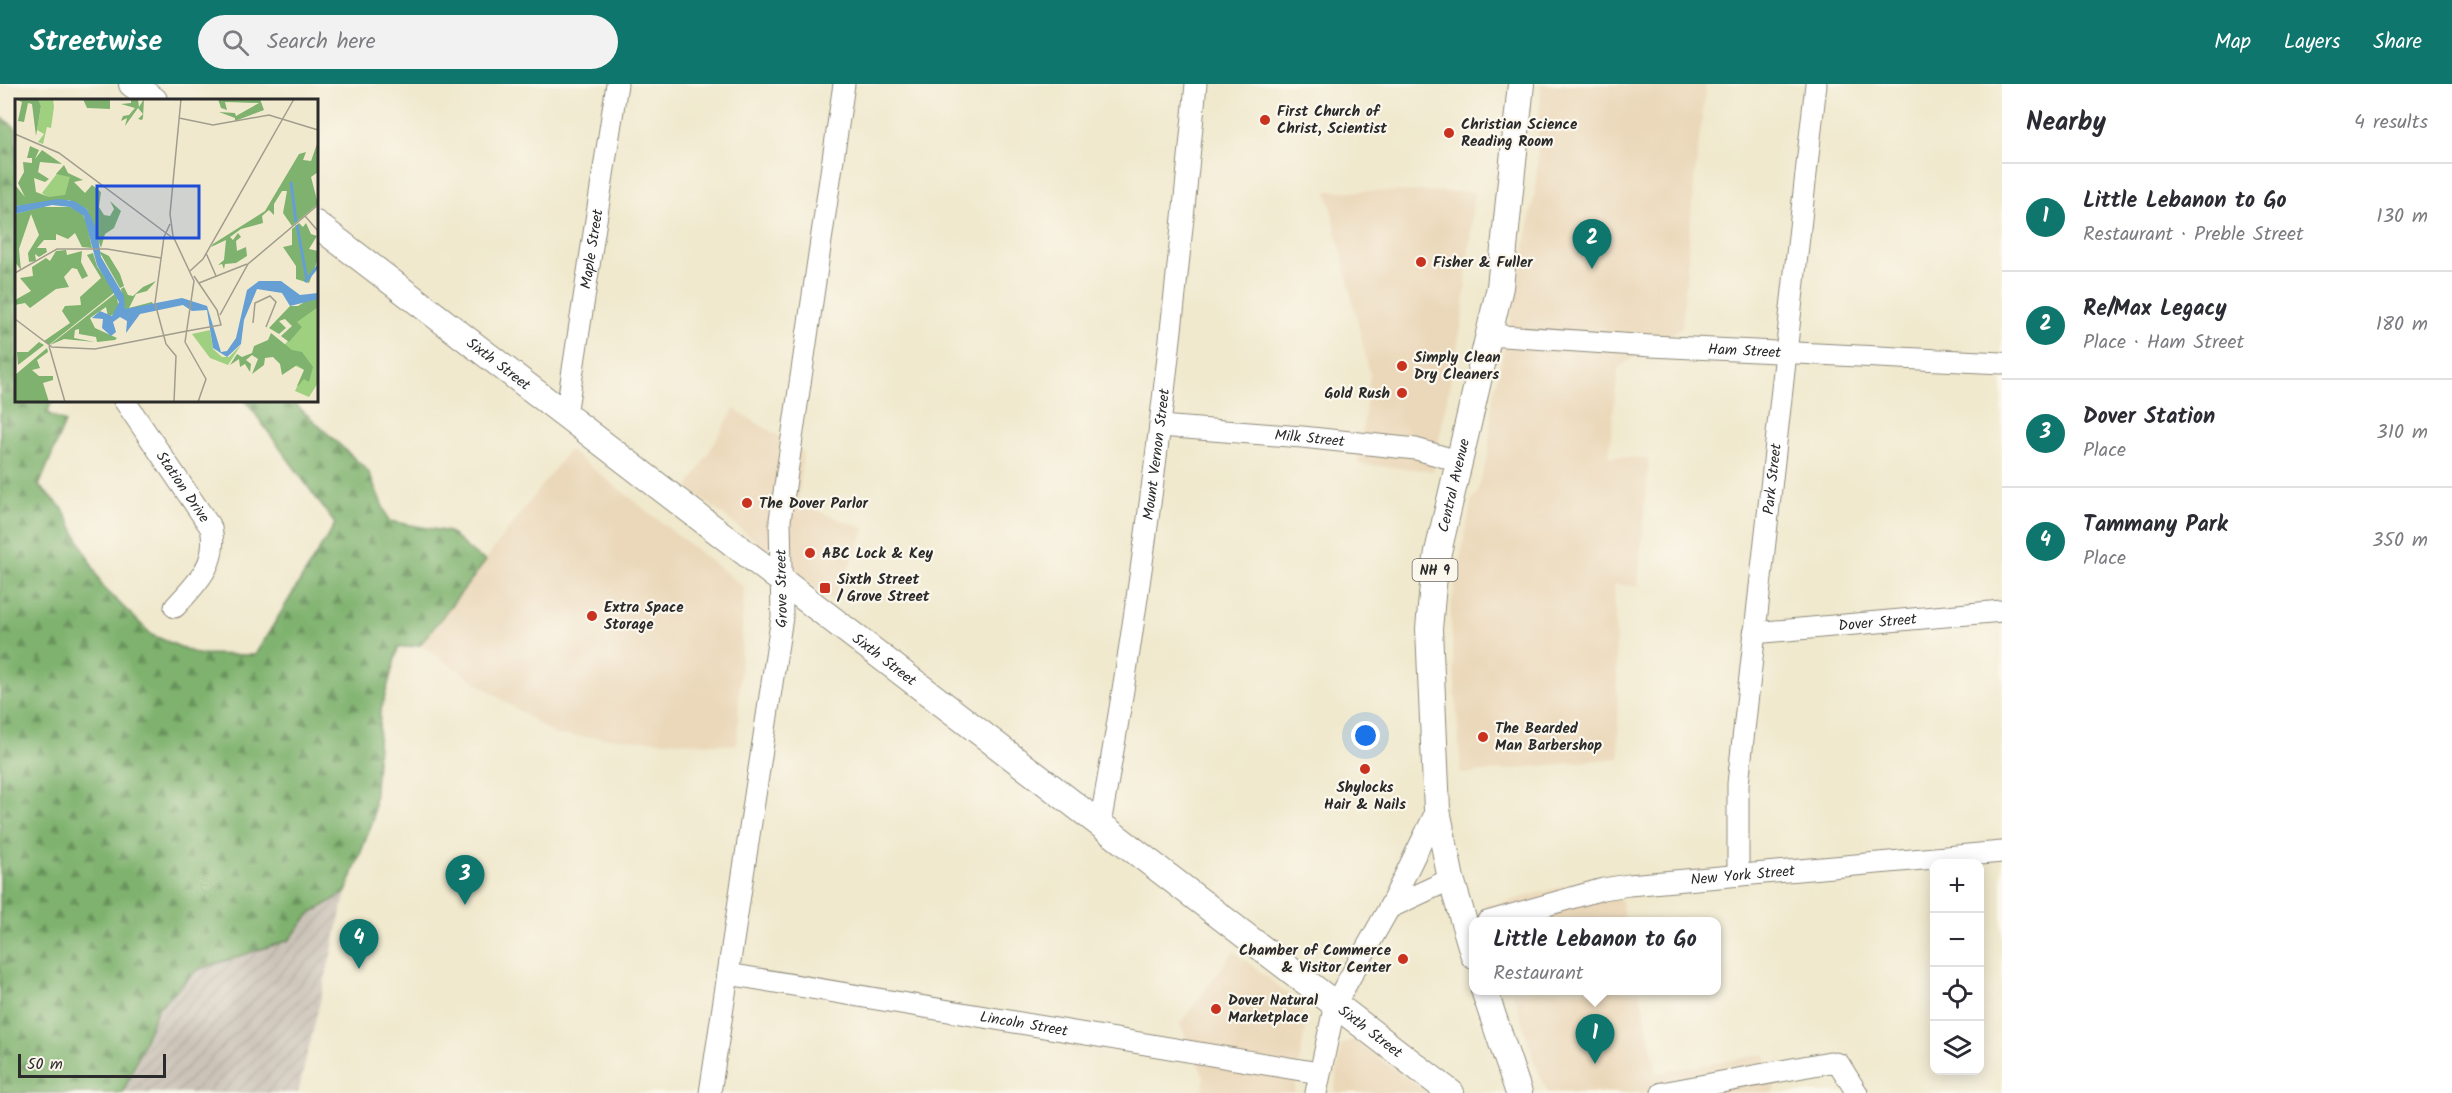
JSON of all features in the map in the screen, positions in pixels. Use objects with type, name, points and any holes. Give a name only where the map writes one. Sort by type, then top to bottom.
[{"type":"main road","points":[[132,84],[153,99]]},
{"type":"main road","name":"Central Avenue","points":[[1471,917],[1451,879],[1437,810],[1429,629],[1432,585],[1458,461],[1500,287],[1521,84]]},
{"type":"main road","name":"Sixth Street","points":[[318,226],[1451,1093]]},
{"type":"main road","points":[[1486,995],[1519,1093]]},
{"type":"street","name":"Maple Street","points":[[566,415],[617,84]]},
{"type":"street","name":"Grove Street","points":[[710,1093],[782,617],[780,520],[844,84]]},
{"type":"street","name":"Mount Vernon Street","points":[[1100,824],[1133,620],[1160,426],[1196,84]]},
{"type":"street","name":"Park Street","points":[[1738,875],[1738,784],[1816,84]]},
{"type":"street","name":"Ham Street","points":[[1489,335],[2002,363]]},
{"type":"street","name":"Station Drive","points":[[125,402],[211,528],[214,542],[203,575],[175,607]]},
{"type":"street","name":"Milk Street","points":[[1160,426],[1416,449],[1458,461]]},
{"type":"street","name":"Dover Street","points":[[1754,633],[2002,611]]},
{"type":"street","points":[[1318,1083],[1335,1004],[1389,908],[1437,810]]},
{"type":"street","name":"New York Street","points":[[1503,917],[1603,889],[2002,852]]},
{"type":"street","points":[[1389,908],[1451,879]]},
{"type":"street","name":"Lincoln Street","points":[[728,974],[1318,1083]]},
{"type":"street","points":[[1662,1093],[1830,1062],[1839,1064],[1857,1093]]},
{"type":"shaded area","points":[[1541,84],[1706,84],[1694,182],[1682,328],[1618,368],[1609,456],[1649,459],[1638,587],[1614,584],[1619,758],[1461,774],[1450,610],[1472,499],[1477,494],[1488,454],[1492,401],[1516,295],[1536,186]]},
{"type":"shaded area","points":[[1327,191],[1474,192],[1463,317],[1433,471],[1358,464],[1370,375]]},
{"type":"shaded area","points":[[734,409],[803,451],[798,503],[865,529],[834,602],[688,488]]},
{"type":"shaded area","name":"Extra Space Storage","points":[[569,450],[744,587],[737,745],[555,735],[420,645]]},
{"type":"shaded area","points":[[1613,873],[1625,917],[1490,917],[1485,904],[1493,905]]},
{"type":"shaded area","points":[[346,892],[298,1093],[123,1093],[158,1008],[197,970],[289,940],[309,915]]},
{"type":"shaded area","points":[[1234,951],[1299,1003],[1305,1030],[1294,1093],[1203,1093],[1204,1077],[1180,1024]]},
{"type":"shaded area","points":[[1513,995],[1641,995],[1657,1073],[1765,1054],[1774,1079],[1775,1093],[1548,1093],[1536,1066]]},
{"type":"shaded area","points":[[1352,1039],[1428,1093],[1334,1093],[1341,1046]]},
{"type":"green space","points":[[0,116],[15,127],[15,402],[52,402],[47,413],[65,422],[39,486],[63,509],[103,587],[152,635],[197,654],[255,655],[335,524],[247,402],[293,402],[368,471],[389,521],[449,532],[474,554],[486,561],[420,645],[398,648],[380,714],[373,820],[346,892],[309,915],[289,940],[197,970],[158,1008],[123,1093],[0,1093]]},
{"type":"place","name":"First Church of Christ, Scientist","points":[[1265,120]]},
{"type":"place","name":"Christian Science Reading Room","points":[[1449,133]]},
{"type":"place","name":"Fisher & Fuller","points":[[1421,262]]},
{"type":"place","name":"Re/Max Legacy","points":[[1592,269]]},
{"type":"place","name":"Simply Clean Dry Cleaners","points":[[1402,366]]},
{"type":"place","name":"Gold Rush","points":[[1402,393]]},
{"type":"place","name":"The Dover Parlor","points":[[747,503]]},
{"type":"place","name":"ABC Lock & Key","points":[[810,553]]},
{"type":"place","name":"Sixth Street / Grove Street","points":[[825,588]]},
{"type":"place","name":"Extra Space Storage","points":[[592,616]]},
{"type":"place","name":"The Bearded Man Barbershop","points":[[1483,737]]},
{"type":"place","name":"Shylocks Hair & Nails","points":[[1365,769]]},
{"type":"place","name":"Dover Station","points":[[465,905]]},
{"type":"place","name":"Chamber of Commerce & Visitor Center","points":[[1403,959]]},
{"type":"place","name":"Tammany Park","points":[[359,969]]},
{"type":"place","name":"Dover Natural Marketplace","points":[[1216,1009]]},
{"type":"place","name":"Little Lebanon to Go","points":[[1595,1064]]}]
